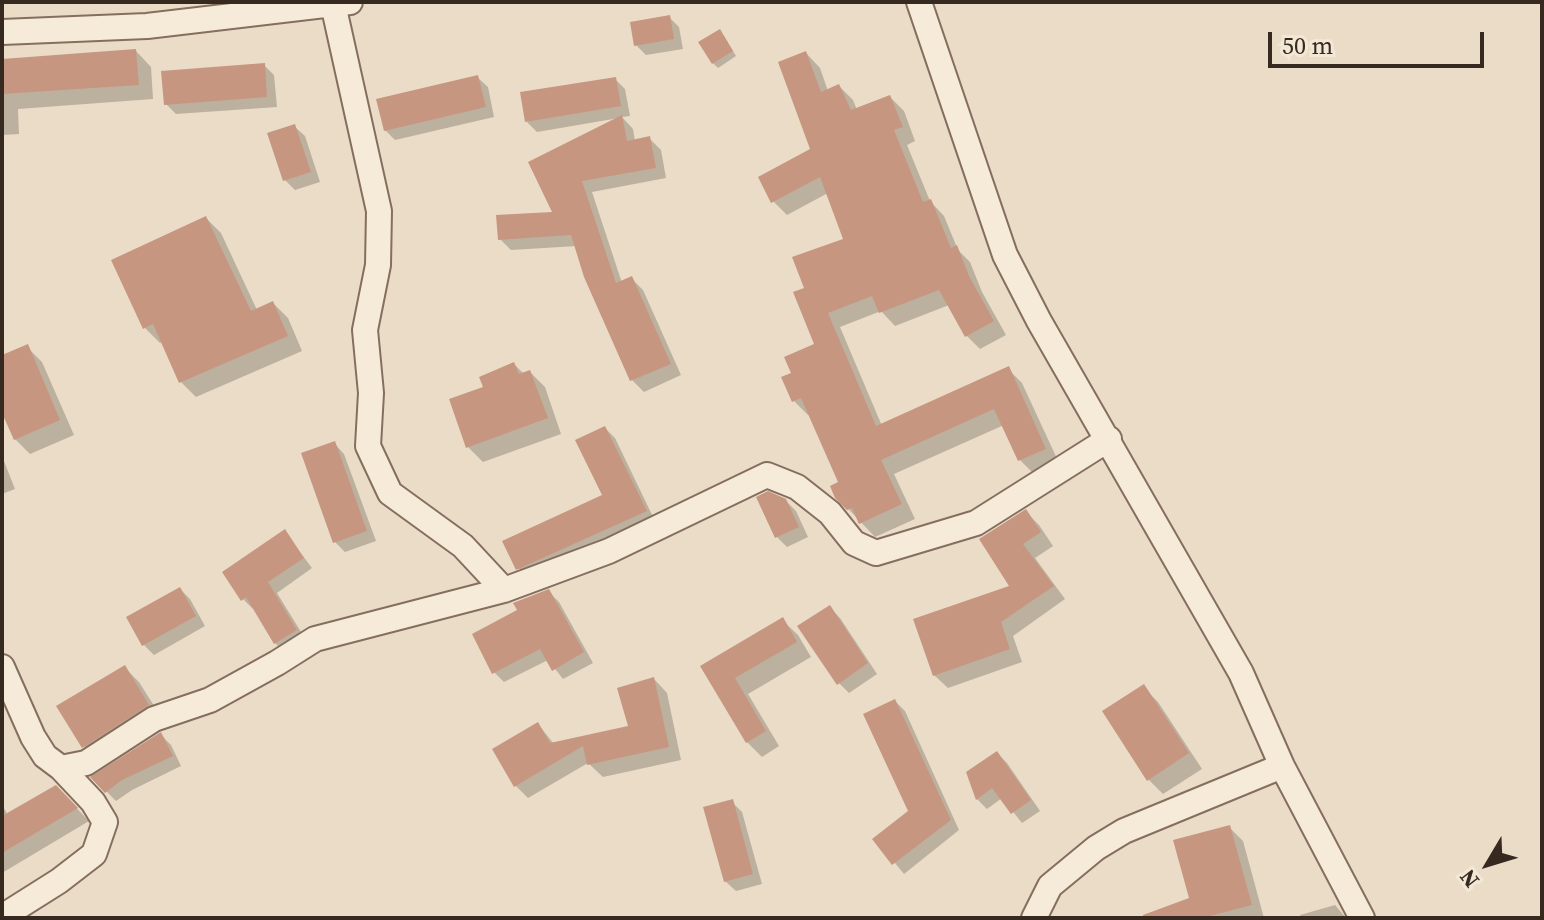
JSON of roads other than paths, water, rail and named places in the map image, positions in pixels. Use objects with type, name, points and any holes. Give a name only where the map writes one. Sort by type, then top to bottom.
[{"type":"street","points":[[919,2],[1005,255],[1039,321],[1241,673],[1282,766],[1362,918]]},
{"type":"street","points":[[2,32],[147,26],[342,3],[379,211],[378,265],[365,330],[371,393],[368,446],[390,493],[463,546],[504,590]]},
{"type":"street","points":[[61,768],[86,763],[154,719],[210,700],[315,639],[504,590],[609,551],[767,475],[797,487],[830,513],[854,543],[876,553],[976,523],[1109,439]]},
{"type":"street","points":[[2,667],[33,737],[45,756],[61,768],[93,802],[105,822],[94,854],[59,881],[2,917]]},
{"type":"street","points":[[1034,918],[1050,886],[1096,848],[1124,831],[1282,766]]}]
